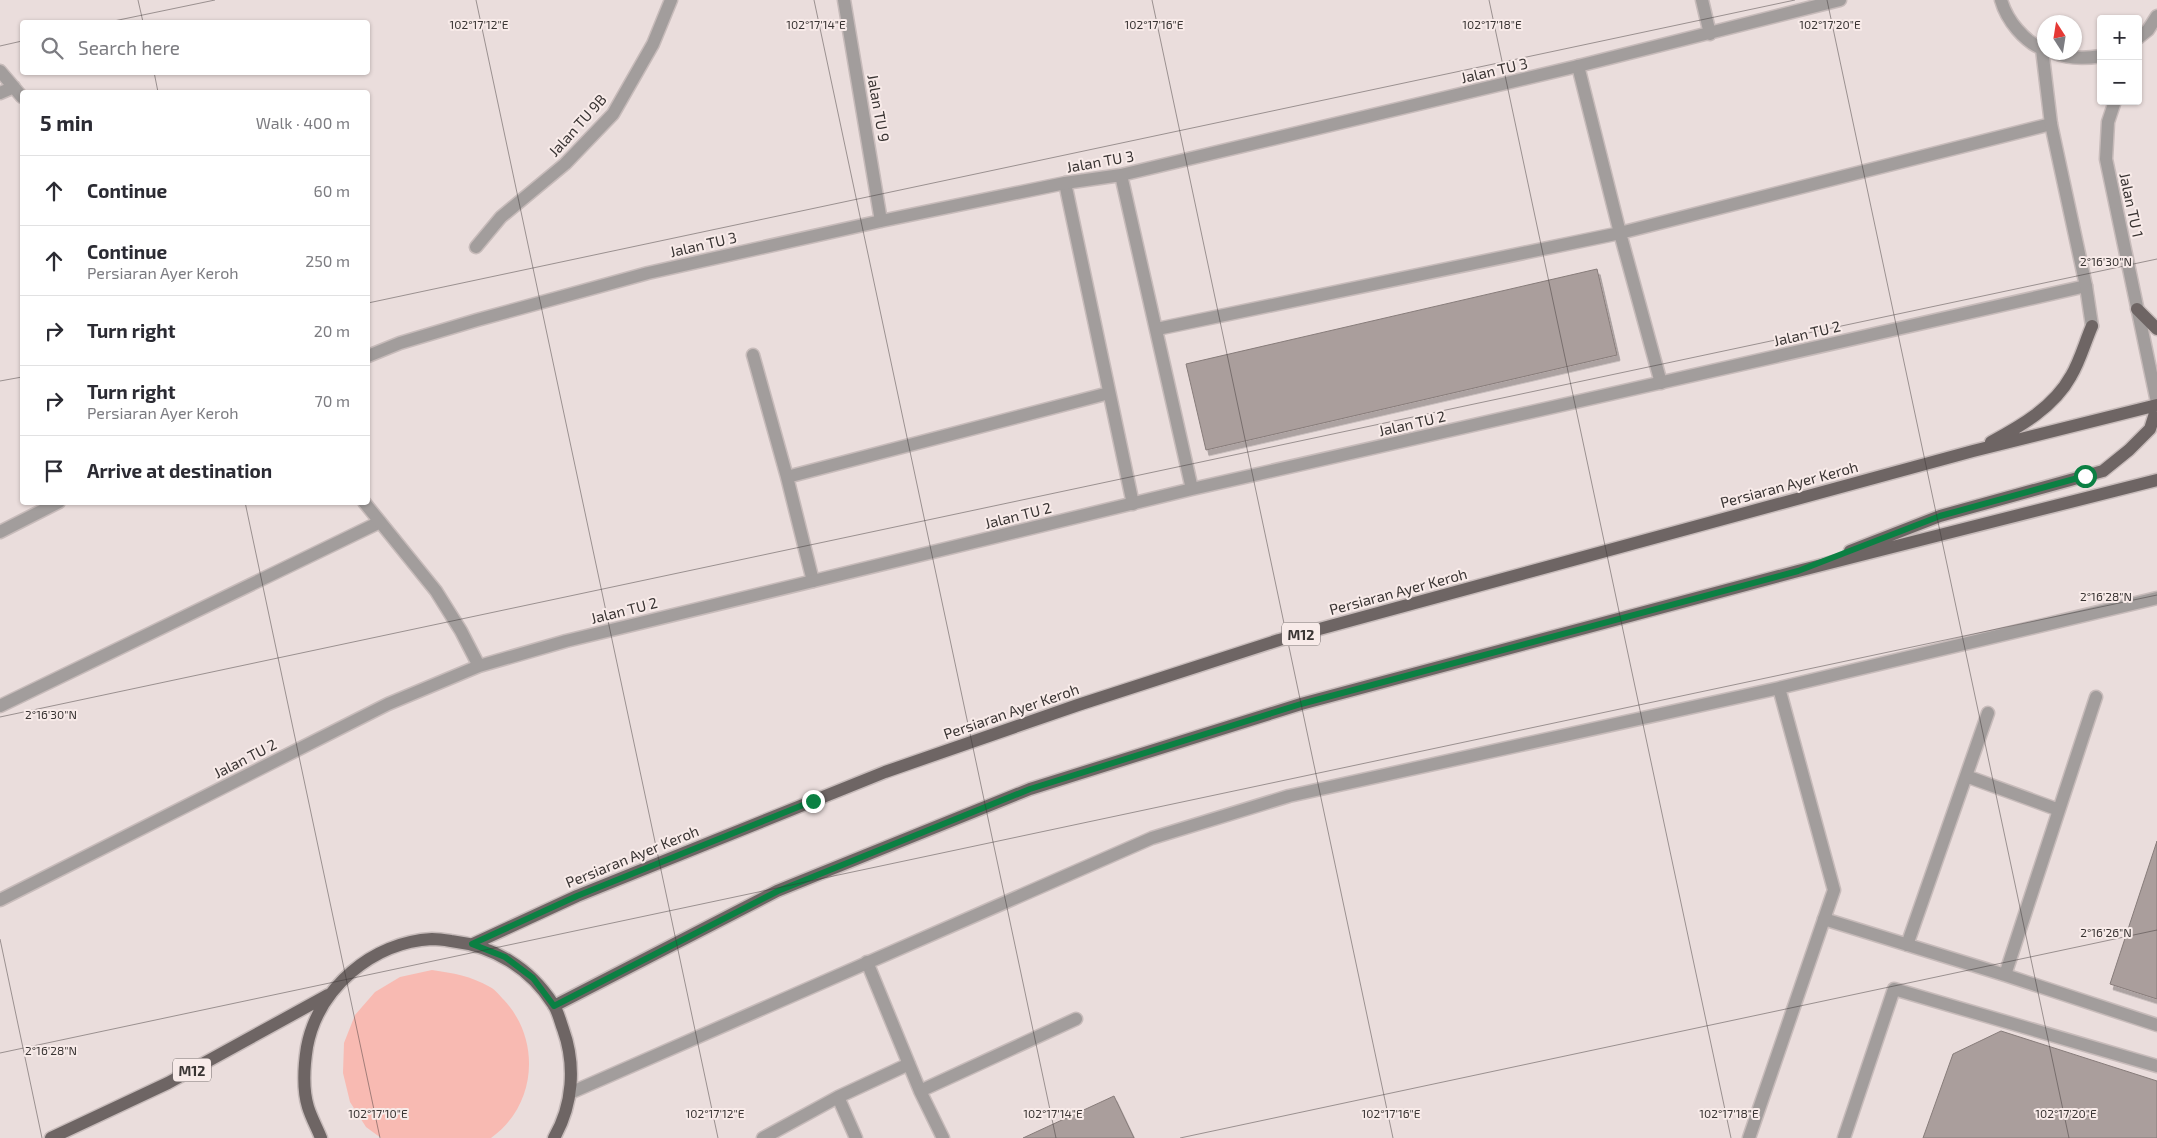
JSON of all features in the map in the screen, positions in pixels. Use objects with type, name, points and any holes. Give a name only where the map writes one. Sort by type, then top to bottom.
[{"type":"main road","points":[[2137,310],[2157,329]]},
{"type":"main road","points":[[1974,451],[2016,429],[2046,407],[2071,377],[2092,326]]},
{"type":"main road","points":[[1798,571],[1940,516],[2104,471],[2130,450],[2150,430],[2157,405]]},
{"type":"main road","name":"Persiaran Ayer Keroh","points":[[472,944],[577,896],[885,772],[1078,705],[1279,640],[1974,451],[2157,405]]},
{"type":"main road","points":[[554,1006],[778,891],[1030,789],[1301,704],[1798,571],[2157,480]]},
{"type":"main road","name":"M12","points":[[321,1138],[308,1106],[304,1067],[311,1029],[329,995],[357,966],[393,947],[433,939],[472,944],[505,957],[533,978],[554,1006],[570,1048],[570,1093],[562,1124],[554,1138]]},
{"type":"main road","name":"M12","points":[[50,1138],[168,1084],[329,995]]},
{"type":"street","name":"Jalan TU 9B","points":[[476,247],[501,217],[565,164],[613,114],[653,44],[671,0]]},
{"type":"street","name":"Jalan TU 9","points":[[844,0],[881,220]]},
{"type":"street","points":[[1702,0],[1710,34]]},
{"type":"street","name":"Jalan TU 3","points":[[370,355],[400,343],[648,272],[881,220],[1065,183],[1122,176],[1710,34],[1840,0]]},
{"type":"street","points":[[2001,0],[2004,10],[2019,32],[2037,44]]},
{"type":"street","points":[[2142,35],[2148,30],[2157,16]]},
{"type":"street","points":[[2082,59],[2097,57]]},
{"type":"street","points":[[2047,60],[2051,124],[2086,286],[2092,326]]},
{"type":"street","points":[[1578,66],[1620,233],[1661,383]]},
{"type":"street","points":[[0,71],[20,94]]},
{"type":"street","points":[[0,93],[14,87]]},
{"type":"street","name":"Jalan TU 1","points":[[2114,105],[2108,122],[2106,159],[2157,405]]},
{"type":"street","points":[[1157,329],[1620,233],[2051,124]]},
{"type":"street","points":[[1122,176],[1192,489]]},
{"type":"street","points":[[1065,183],[1133,504]]},
{"type":"street","name":"Jalan TU 2","points":[[0,900],[388,704],[479,666],[566,641],[1192,489],[2086,286]]},
{"type":"street","points":[[753,355],[787,477],[813,581]]},
{"type":"street","points":[[787,477],[1109,393]]},
{"type":"street","points":[[0,532],[53,505]]},
{"type":"street","points":[[366,505],[436,591],[461,631],[479,666]]},
{"type":"street","points":[[0,706],[380,522]]},
{"type":"street","points":[[570,1093],[1152,838],[1289,796],[1780,688],[2157,598]]},
{"type":"street","points":[[1749,1138],[1834,890],[1780,688]]},
{"type":"street","points":[[2005,975],[2096,697]]},
{"type":"street","points":[[1907,945],[1988,713]]},
{"type":"street","points":[[1966,776],[2059,810]]},
{"type":"street","points":[[1824,919],[2005,975],[2157,1025]]},
{"type":"street","points":[[867,962],[908,1064],[943,1138]]},
{"type":"street","points":[[1844,1138],[1894,989],[2157,1066]]},
{"type":"street","points":[[920,1091],[1076,1019]]},
{"type":"street","points":[[763,1138],[838,1098],[908,1064]]},
{"type":"street","points":[[838,1098],[856,1138]]},
{"type":"shaded area","points":[[432,970],[469,978],[492,988],[516,1016],[524,1034],[529,1072],[525,1091],[517,1109],[506,1125],[491,1138],[381,1138],[366,1127],[350,1102],[343,1073],[344,1043],[355,1015],[375,992],[400,977]]},
{"type":"building","points":[[1597,269],[1617,355],[1206,450],[1186,364]]},
{"type":"building","points":[[2157,841],[2157,999],[2110,984]]},
{"type":"building","points":[[2001,1031],[2157,1081],[2157,1138],[1923,1138],[1953,1054]]},
{"type":"building","points":[[1114,1096],[1134,1138],[1023,1138]]},
{"type":"route","points":[[813,801],[577,896],[472,944],[505,957],[533,978],[554,1006],[778,891],[1030,789],[1301,704],[1798,571],[1940,516],[2085,476]]}]
